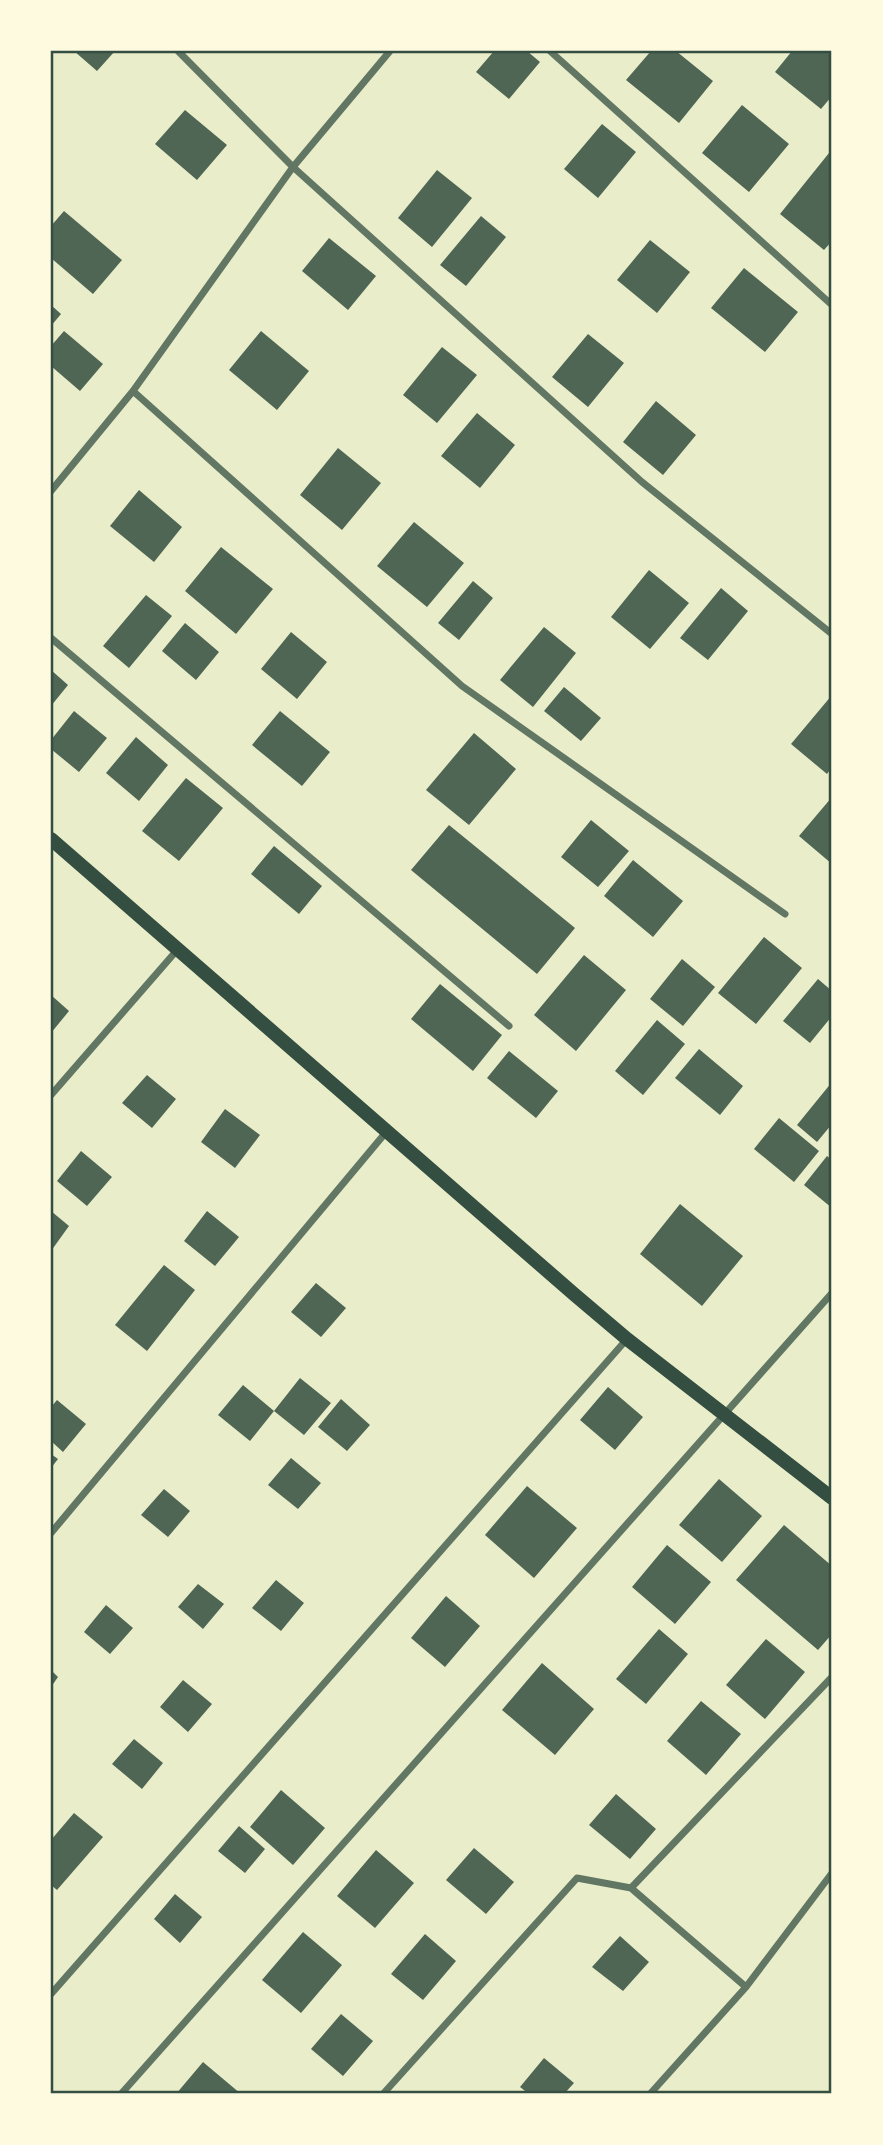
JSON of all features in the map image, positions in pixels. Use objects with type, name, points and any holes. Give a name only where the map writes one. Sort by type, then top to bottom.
[{"type":"main road","points":[[51,839],[627,1339],[832,1499]]},
{"type":"street","points":[[178,51],[293,167],[642,482],[832,634]]},
{"type":"street","points":[[51,491],[133,391],[293,167],[390,51]]},
{"type":"street","points":[[550,51],[832,305]]},
{"type":"street","points":[[133,391],[462,686],[786,914]]},
{"type":"street","points":[[51,638],[509,1026]]},
{"type":"street","points":[[51,1095],[177,949]]},
{"type":"street","points":[[51,1533],[387,1131]]},
{"type":"street","points":[[121,2094],[832,1293]]},
{"type":"street","points":[[51,1994],[627,1339]]},
{"type":"street","points":[[631,1888],[832,1677]]},
{"type":"street","points":[[650,2094],[746,1987],[832,1873]]},
{"type":"street","points":[[383,2094],[577,1878],[631,1888],[746,1987]]},
{"type":"building","points":[[74,51],[115,51],[97,71]]},
{"type":"building","points":[[494,51],[527,51],[540,62],[509,99],[476,72]]},
{"type":"building","points":[[651,51],[676,51],[713,81],[679,123],[626,80]]},
{"type":"building","points":[[792,51],[832,51],[832,96],[821,109],[775,72]]},
{"type":"building","points":[[742,105],[789,144],[749,192],[702,153]]},
{"type":"building","points":[[185,110],[227,145],[197,180],[155,144]]},
{"type":"building","points":[[602,124],[636,152],[598,198],[564,169]]},
{"type":"building","points":[[829,153],[832,155],[832,241],[824,250],[780,214]]},
{"type":"building","points":[[437,170],[472,198],[432,247],[398,218]]},
{"type":"building","points":[[64,211],[122,260],[93,294],[51,258],[51,226]]},
{"type":"building","points":[[481,216],[506,237],[466,286],[440,265]]},
{"type":"building","points":[[329,238],[376,276],[348,310],[302,271]]},
{"type":"building","points":[[650,240],[690,272],[657,313],[617,280]]},
{"type":"building","points":[[744,268],[798,312],[765,352],[711,308]]},
{"type":"building","points":[[51,305],[61,314],[51,326]]},
{"type":"building","points":[[64,331],[103,364],[80,391],[51,366],[51,346]]},
{"type":"building","points":[[261,331],[309,371],[277,410],[229,370]]},
{"type":"building","points":[[588,334],[624,363],[588,407],[552,377]]},
{"type":"building","points":[[442,347],[477,375],[437,423],[403,395]]},
{"type":"building","points":[[656,401],[696,435],[663,475],[623,442]]},
{"type":"building","points":[[477,413],[515,445],[480,488],[441,456]]},
{"type":"building","points":[[338,448],[381,483],[342,530],[300,495]]},
{"type":"building","points":[[139,490],[182,527],[154,562],[110,526]]},
{"type":"building","points":[[414,522],[464,563],[427,607],[377,566]]},
{"type":"building","points":[[221,547],[273,589],[236,634],[185,591]]},
{"type":"building","points":[[649,570],[689,603],[650,649],[611,617]]},
{"type":"building","points":[[473,581],[493,598],[459,640],[438,623]]},
{"type":"building","points":[[721,588],[748,611],[708,660],[680,638]]},
{"type":"building","points":[[146,595],[172,616],[129,668],[103,646]]},
{"type":"building","points":[[185,623],[219,652],[196,680],[162,651]]},
{"type":"building","points":[[544,627],[576,653],[533,707],[500,680]]},
{"type":"building","points":[[291,632],[327,662],[297,699],[261,669]]},
{"type":"building","points":[[51,670],[68,685],[51,706]]},
{"type":"building","points":[[564,687],[601,718],[581,741],[544,711]]},
{"type":"building","points":[[832,695],[832,767],[827,774],[791,744]]},
{"type":"building","points":[[74,711],[107,738],[79,772],[51,749],[51,740]]},
{"type":"building","points":[[280,711],[330,752],[302,786],[252,745]]},
{"type":"building","points":[[474,733],[516,769],[469,825],[426,790]]},
{"type":"building","points":[[136,737],[168,765],[139,801],[106,773]]},
{"type":"building","points":[[186,778],[223,808],[179,861],[142,831]]},
{"type":"building","points":[[832,797],[832,864],[799,836]]},
{"type":"building","points":[[591,820],[629,851],[598,887],[561,857]]},
{"type":"building","points":[[449,825],[575,928],[537,974],[411,870]]},
{"type":"building","points":[[274,846],[322,886],[299,914],[251,874]]},
{"type":"building","points":[[633,860],[683,901],[653,937],[604,896]]},
{"type":"building","points":[[764,937],[802,968],[756,1024],[718,993]]},
{"type":"building","points":[[584,955],[626,990],[576,1051],[534,1015]]},
{"type":"building","points":[[682,959],[715,987],[683,1026],[650,999]]},
{"type":"building","points":[[818,979],[832,991],[832,1016],[810,1043],[783,1021]]},
{"type":"building","points":[[440,984],[502,1035],[473,1071],[411,1019]]},
{"type":"building","points":[[51,995],[69,1011],[51,1033]]},
{"type":"building","points":[[657,1020],[685,1044],[643,1095],[615,1071]]},
{"type":"building","points":[[699,1049],[743,1086],[720,1115],[675,1078]]},
{"type":"building","points":[[509,1051],[558,1091],[536,1118],[487,1078]]},
{"type":"building","points":[[147,1075],[176,1099],[152,1128],[122,1103]]},
{"type":"building","points":[[832,1082],[832,1124],[817,1142],[797,1125]]},
{"type":"building","points":[[225,1109],[260,1135],[235,1168],[201,1142]]},
{"type":"building","points":[[779,1118],[819,1151],[794,1182],[754,1149]]},
{"type":"building","points":[[81,1151],[112,1177],[87,1206],[57,1181]]},
{"type":"building","points":[[827,1156],[832,1160],[832,1208],[804,1185]]},
{"type":"building","points":[[680,1204],[743,1256],[702,1306],[640,1254]]},
{"type":"building","points":[[51,1211],[69,1226],[51,1251]]},
{"type":"building","points":[[207,1211],[239,1237],[215,1266],[184,1241]]},
{"type":"building","points":[[164,1265],[195,1290],[147,1351],[115,1325]]},
{"type":"building","points":[[316,1283],[346,1308],[321,1337],[291,1312]]},
{"type":"building","points":[[300,1378],[331,1403],[304,1435],[274,1411]]},
{"type":"building","points":[[243,1385],[274,1411],[250,1441],[218,1415]]},
{"type":"building","points":[[608,1387],[643,1417],[615,1450],[580,1420]]},
{"type":"building","points":[[341,1399],[370,1425],[347,1451],[318,1427]]},
{"type":"building","points":[[57,1400],[86,1424],[63,1452],[51,1441],[51,1407]]},
{"type":"building","points":[[51,1454],[58,1459],[51,1468]]},
{"type":"building","points":[[291,1458],[321,1483],[298,1509],[268,1485]]},
{"type":"building","points":[[719,1479],[762,1516],[722,1562],[679,1525]]},
{"type":"building","points":[[527,1486],[577,1528],[534,1578],[485,1535]]},
{"type":"building","points":[[164,1489],[190,1511],[168,1537],[141,1515]]},
{"type":"building","points":[[784,1525],[832,1566],[832,1634],[818,1650],[736,1580]]},
{"type":"building","points":[[667,1545],[711,1582],[675,1624],[632,1587]]},
{"type":"building","points":[[276,1580],[304,1603],[281,1631],[252,1608]]},
{"type":"building","points":[[198,1584],[224,1604],[203,1629],[178,1607]]},
{"type":"building","points":[[446,1596],[480,1626],[445,1667],[411,1638]]},
{"type":"building","points":[[106,1605],[133,1628],[110,1654],[84,1632]]},
{"type":"building","points":[[659,1629],[688,1654],[646,1704],[616,1679]]},
{"type":"building","points":[[766,1639],[805,1672],[765,1719],[726,1685]]},
{"type":"building","points":[[542,1663],[594,1709],[555,1755],[502,1710]]},
{"type":"building","points":[[51,1670],[58,1677],[51,1687]]},
{"type":"building","points":[[183,1680],[212,1704],[188,1732],[160,1707]]},
{"type":"building","points":[[701,1701],[741,1734],[706,1775],[667,1741]]},
{"type":"building","points":[[134,1739],[163,1763],[142,1789],[112,1764]]},
{"type":"building","points":[[281,1790],[325,1828],[293,1865],[250,1827]]},
{"type":"building","points":[[616,1794],[656,1829],[630,1859],[589,1825]]},
{"type":"building","points":[[74,1813],[103,1837],[57,1890],[51,1885],[51,1840]]},
{"type":"building","points":[[239,1826],[265,1849],[245,1873],[218,1851]]},
{"type":"building","points":[[474,1848],[514,1882],[486,1914],[446,1880]]},
{"type":"building","points":[[376,1850],[414,1883],[375,1928],[337,1896]]},
{"type":"building","points":[[175,1894],[202,1917],[180,1943],[154,1919]]},
{"type":"building","points":[[303,1932],[342,1965],[301,2013],[262,1980]]},
{"type":"building","points":[[425,1934],[456,1961],[423,2000],[391,1974]]},
{"type":"building","points":[[620,1936],[649,1962],[623,1991],[592,1967]]},
{"type":"building","points":[[341,2014],[373,2041],[343,2076],[311,2049]]},
{"type":"building","points":[[544,2058],[574,2083],[564,2094],[529,2094],[520,2087]]},
{"type":"building","points":[[203,2062],[241,2094],[176,2094]]}]
